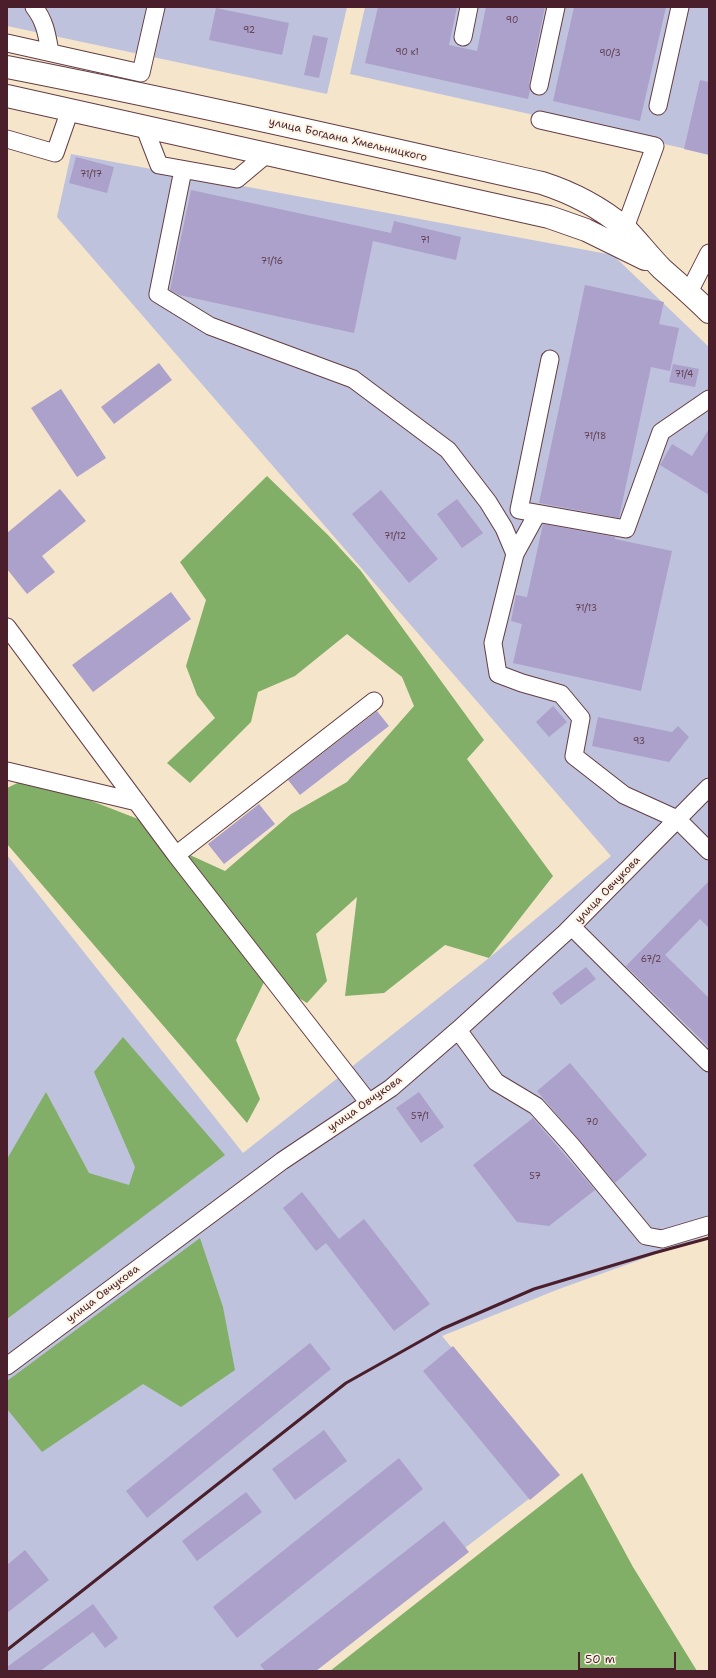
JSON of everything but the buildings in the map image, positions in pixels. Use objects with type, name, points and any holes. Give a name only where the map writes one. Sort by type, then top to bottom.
[{"type":"highway","name":"улица Богдана Хмельницкого","points":[[7,67],[99,84],[542,183],[568,192],[588,202],[625,228],[662,268],[709,312]]},
{"type":"highway","name":"улица Богдана Хмельницкого","points":[[7,96],[268,153],[549,217],[586,230],[617,244],[662,268]]},
{"type":"highway","points":[[427,189],[434,159]]},
{"type":"street","points":[[34,7],[41,16],[47,33],[50,52]]},
{"type":"street","points":[[7,43],[141,73],[156,7]]},
{"type":"street","points":[[462,37],[469,7]]},
{"type":"street","points":[[539,86],[556,7]]},
{"type":"street","points":[[658,106],[680,7]]},
{"type":"street","points":[[7,139],[55,152],[70,110]]},
{"type":"street","points":[[540,120],[655,146],[625,228]]},
{"type":"street","points":[[144,126],[160,165],[238,180],[268,153]]},
{"type":"street","points":[[183,170],[158,294],[210,326],[353,379],[448,450],[488,502],[504,528],[515,554]]},
{"type":"street","points":[[689,292],[709,253]]},
{"type":"street","points":[[550,359],[519,510],[626,529],[661,432],[709,399]]},
{"type":"street","points":[[537,514],[515,554],[493,643],[498,674],[522,683],[561,694],[581,718],[574,756],[624,795],[677,819],[709,851]]},
{"type":"street","points":[[7,627],[176,855],[369,1103]]},
{"type":"street","points":[[176,855],[374,701]]},
{"type":"street","points":[[7,771],[137,802]]},
{"type":"street","name":"улица Овчукова","points":[[7,1366],[282,1161],[391,1088],[572,927],[709,787]]},
{"type":"street","points":[[572,927],[709,1063]]},
{"type":"street","points":[[458,1030],[496,1082],[536,1106],[571,1145],[646,1236],[662,1239],[709,1225]]},
{"type":"shaded area","points":[[7,7],[347,7],[327,94],[7,26]]},
{"type":"shaded area","points":[[365,7],[709,7],[709,154],[350,74]]},
{"type":"shaded area","points":[[71,154],[613,255],[709,347],[709,1235],[559,1289],[442,1336],[559,1476],[304,1671],[7,1671],[7,855],[243,1153],[489,958],[611,856],[57,217]]},
{"type":"green space","points":[[267,476],[328,535],[361,571],[484,740],[467,759],[553,876],[489,958],[445,945],[384,993],[345,996],[357,897],[316,934],[327,981],[307,1003],[266,978],[236,1040],[260,1099],[247,1123],[7,844],[7,788],[30,777],[138,819],[181,851],[225,871],[291,814],[347,782],[414,706],[402,677],[347,634],[295,676],[258,692],[251,722],[190,783],[167,763],[215,718],[197,695],[186,666],[206,600],[180,562]]},
{"type":"green space","points":[[123,1037],[225,1155],[7,1319],[7,1159],[46,1092],[89,1173],[129,1185],[135,1167],[94,1072]]},
{"type":"green space","points":[[200,1238],[223,1307],[235,1370],[181,1407],[143,1384],[42,1452],[7,1409],[7,1381]]},
{"type":"green space","points":[[582,1473],[633,1567],[697,1671],[330,1671]]},
{"type":"railway","points":[[7,1650],[346,1383],[442,1329],[534,1289],[709,1238]]}]
